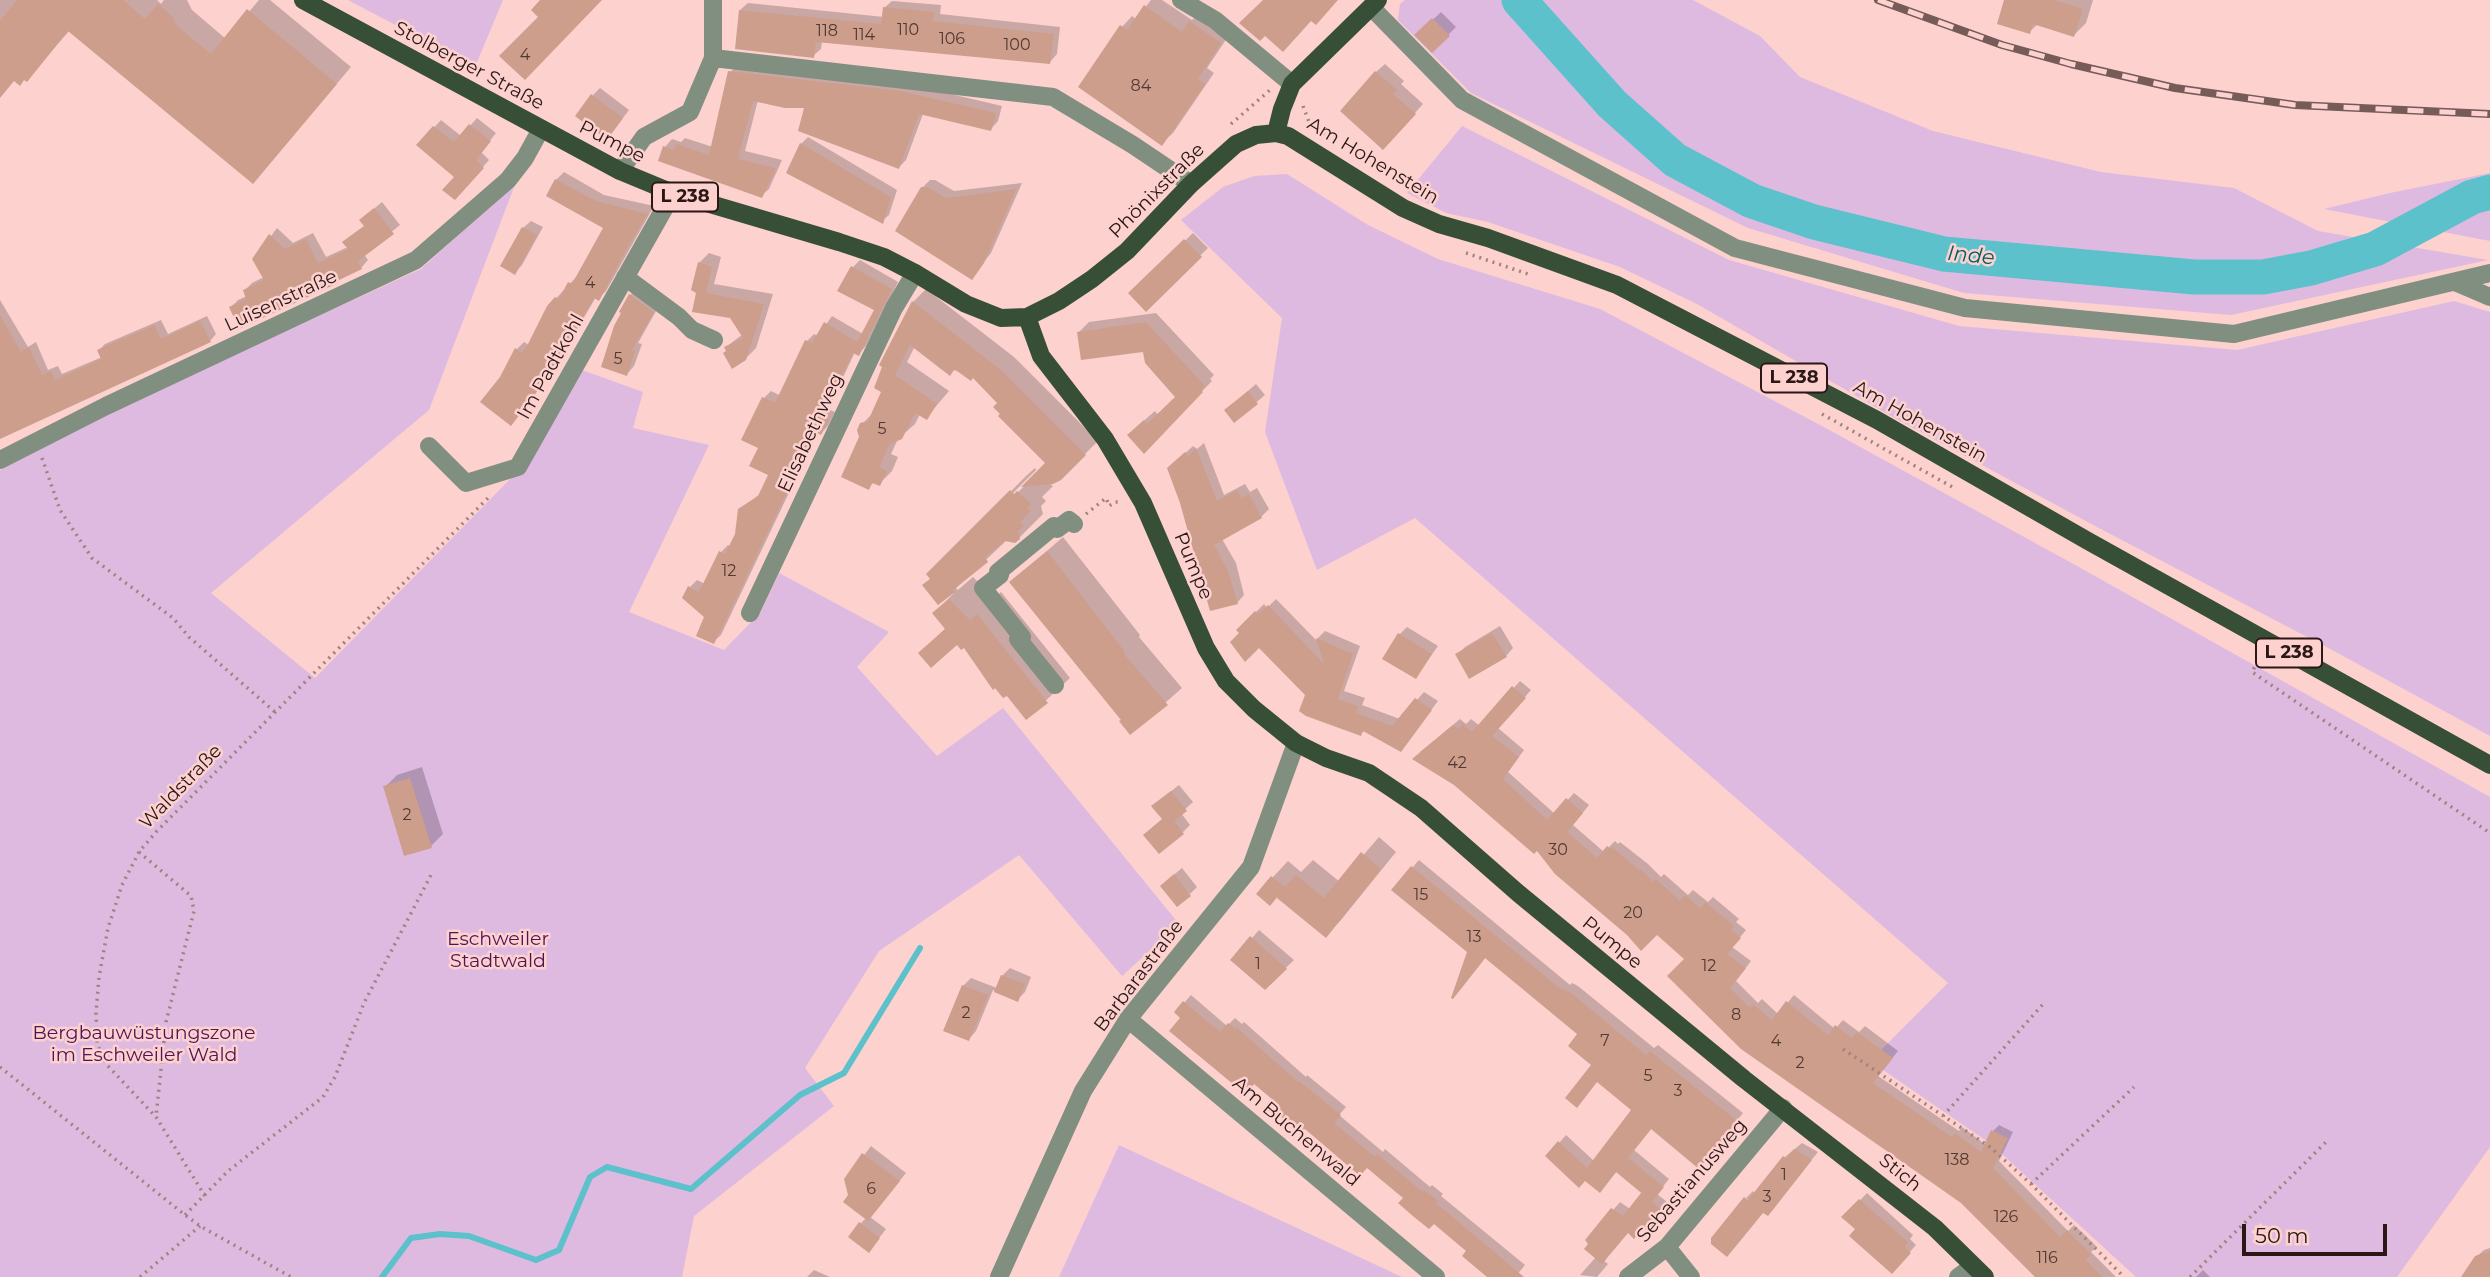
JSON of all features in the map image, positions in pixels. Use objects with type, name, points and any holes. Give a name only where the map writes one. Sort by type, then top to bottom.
[{"type":"main road","name":"Stolberger Straße","points":[[303,0],[541,129]]},
{"type":"main road","points":[[1276,133],[1283,90],[1374,4]]},
{"type":"main road","name":"Pumpe","points":[[541,129],[620,171],[673,194],[884,257],[988,314],[1001,318],[1027,317],[1041,356],[1105,439],[1143,503],[1206,648],[1226,681],[1254,709],[1296,743],[1326,758],[1369,773],[1421,808],[1518,893],[1783,1108]]},
{"type":"main road","name":"Am Hohenstein","points":[[1276,133],[1288,136],[1322,156],[1403,208],[1439,224],[1488,238],[1617,285],[1877,420],[2490,765]]},
{"type":"main road","name":"Phönixstraße","points":[[1027,317],[1070,294],[1127,251],[1191,184],[1236,145],[1256,135],[1276,133]]},
{"type":"main road","name":"Stich","points":[[1783,1108],[1935,1227],[1979,1272]]},
{"type":"street","points":[[620,171],[644,137],[690,112],[713,58],[713,0]]},
{"type":"street","points":[[1181,0],[1215,20],[1283,90]]},
{"type":"street","points":[[1374,4],[1462,100],[1735,248],[1965,308],[2234,334],[2490,273]]},
{"type":"street","points":[[713,58],[1053,97],[1191,184]]},
{"type":"street","name":"Luisenstraße","points":[[0,460],[35,440],[416,260],[508,180],[525,158],[541,129]]},
{"type":"street","name":"Im Padtkohl","points":[[429,446],[466,483],[518,467],[673,194]]},
{"type":"street","name":"Elisabethweg","points":[[750,613],[894,308],[915,273]]},
{"type":"street","points":[[625,277],[679,317],[692,330],[714,340]]},
{"type":"street","points":[[2455,282],[2490,297]]},
{"type":"street","points":[[1055,685],[1018,639],[1022,637],[983,588],[1000,575],[998,572],[1054,527],[1057,529],[1069,520],[1074,524]]},
{"type":"street","name":"Barbarastraße","points":[[999,1277],[1083,1091],[1128,1019],[1251,867],[1296,743]]},
{"type":"street","name":"Am Buchenwald","points":[[1128,1019],[1436,1277]]},
{"type":"street","name":"Sebastianusweg","points":[[1628,1277],[1667,1247],[1783,1108]]},
{"type":"street","points":[[1667,1247],[1690,1277]]},
{"type":"street","points":[[1958,1277],[1979,1272]]},
{"type":"path","points":[[1283,90],[1301,102],[1309,122],[1334,143],[1322,156]]},
{"type":"path","points":[[1462,251],[1484,261],[1530,275]]},
{"type":"path","points":[[1812,409],[1957,489]]},
{"type":"path","points":[[35,440],[60,510],[92,558],[173,618],[190,637],[275,712]]},
{"type":"path","name":"Waldstraße","points":[[205,1196],[156,1117],[107,1065],[97,1044],[99,977],[108,928],[122,885],[139,852],[156,831],[490,495]]},
{"type":"path","points":[[1074,524],[1106,498],[1109,506],[1115,502],[1143,503]]},
{"type":"path","points":[[2268,641],[2252,672],[2490,833]]},
{"type":"path","points":[[2259,657],[2269,663]]},
{"type":"path","points":[[139,852],[191,896],[194,911],[166,1022],[156,1117]]},
{"type":"path","points":[[185,1215],[229,1171],[323,1097],[335,1077],[363,1003],[431,875]]},
{"type":"path","points":[[1943,1116],[2044,1003]]},
{"type":"path","points":[[1843,1049],[1990,1147],[2124,1277]]},
{"type":"path","points":[[0,1067],[200,1226],[291,1277]]},
{"type":"path","points":[[2031,1184],[2134,1087]]},
{"type":"path","points":[[2190,1277],[2329,1139]]},
{"type":"path","points":[[140,1277],[200,1226]]},
{"type":"green space","points":[[348,0],[503,0],[475,67]]},
{"type":"green space","points":[[1405,0],[1693,0],[1760,36],[1800,77],[1933,131],[2101,172],[2234,188],[2318,231],[2488,260],[2231,315],[1964,293],[1748,228],[1471,93],[1398,20],[1400,4]]},
{"type":"green space","points":[[1462,126],[1729,260],[1959,326],[2237,350],[2454,301],[2490,312],[2490,736],[1891,416],[1697,304],[1620,267],[1488,222],[1446,213],[1407,193]]},
{"type":"green space","points":[[2490,173],[2490,241],[2324,209],[2390,193]]},
{"type":"green space","points":[[1287,174],[1368,225],[1438,259],[1600,309],[1822,426],[2490,797],[2490,1147],[2397,1277],[2136,1277],[1991,1144],[1870,1061],[1948,983],[1415,518],[1317,570],[1265,432],[1282,318],[1181,220],[1223,187],[1254,176]]},
{"type":"green space","name":"Eschweiler Stadtwald","points":[[516,182],[429,410],[211,593],[315,678],[521,468],[582,370],[643,392],[633,428],[709,445],[629,612],[724,650],[761,612],[779,573],[889,632],[857,667],[937,756],[1003,708],[1179,924],[1122,976],[1019,855],[879,951],[805,1068],[834,1106],[694,1216],[682,1277],[0,1277],[0,470],[106,413],[421,269]]},
{"type":"green space","points":[[1119,1145],[1402,1277],[1059,1277]]},
{"type":"building","points":[[17,0],[123,0],[145,19],[158,4],[173,17],[177,26],[211,54],[247,9],[337,84],[253,184],[68,31],[27,82],[24,80],[20,86],[14,81],[0,98],[0,21]]},
{"type":"building","points":[[540,0],[602,0],[525,80],[499,56],[538,17],[531,10]]},
{"type":"building","points":[[1263,0],[1338,0],[1316,25],[1311,21],[1283,52],[1265,36],[1260,41],[1239,23]]},
{"type":"building","points":[[2004,0],[2054,0],[2083,9],[2074,37],[2033,24],[2030,34],[1997,24]]},
{"type":"building","points":[[1144,5],[1182,32],[1189,21],[1221,43],[1198,79],[1205,84],[1162,146],[1078,87],[1120,25],[1127,30]]},
{"type":"building","points":[[883,7],[934,12],[933,21],[1054,34],[1050,64],[816,42],[814,58],[735,49],[739,10],[881,24]]},
{"type":"building","points":[[1432,18],[1450,36],[1432,53],[1414,35]]},
{"type":"building","points":[[728,71],[900,91],[996,113],[991,131],[919,114],[899,169],[798,131],[804,108],[785,108],[753,101],[738,159],[776,168],[762,198],[658,161],[663,146],[674,150],[676,144],[709,155]]},
{"type":"building","points":[[1375,71],[1397,90],[1393,94],[1416,114],[1383,150],[1340,111]]},
{"type":"building","points":[[591,94],[623,118],[607,140],[575,116]]},
{"type":"building","points":[[469,124],[491,141],[476,160],[484,168],[455,200],[442,190],[454,177],[416,145],[433,126],[454,142]]},
{"type":"building","points":[[800,143],[891,197],[883,224],[786,173]]},
{"type":"building","points":[[555,179],[596,201],[648,214],[599,301],[594,298],[582,319],[578,321],[576,331],[568,336],[569,339],[545,381],[511,426],[480,402],[500,377],[515,348],[522,353],[527,346],[547,306],[555,297],[559,299],[568,282],[572,284],[603,228],[546,196]]},
{"type":"building","points":[[921,187],[927,187],[946,198],[1016,189],[984,263],[972,280],[895,231]]},
{"type":"building","points":[[374,208],[394,234],[358,261],[362,269],[239,329],[229,307],[246,299],[243,290],[264,280],[252,259],[269,234],[285,249],[306,239],[318,263],[348,249],[342,242],[364,226],[359,220]]},
{"type":"building","points":[[522,227],[537,235],[515,275],[500,266]]},
{"type":"building","points":[[1184,239],[1202,257],[1146,312],[1128,293]]},
{"type":"building","points":[[698,262],[712,267],[706,293],[764,304],[746,360],[732,369],[723,353],[726,351],[724,347],[743,338],[730,318],[692,312],[696,293],[691,290]]},
{"type":"building","points":[[851,266],[892,289],[859,356],[853,353],[822,416],[829,419],[821,435],[816,432],[714,644],[696,636],[704,617],[682,598],[688,586],[699,592],[719,551],[725,554],[735,534],[738,509],[758,496],[768,475],[749,466],[758,448],[741,440],[762,397],[775,403],[805,340],[812,343],[824,322],[857,342],[874,310],[837,291]]},
{"type":"building","points":[[629,294],[654,312],[632,350],[635,351],[627,376],[601,367],[621,313],[619,312]]},
{"type":"building","points":[[912,301],[1001,370],[1086,455],[1061,480],[1053,484],[1021,487],[1045,463],[998,416],[1000,414],[993,407],[997,403],[973,378],[971,381],[954,370],[950,376],[910,345],[895,375],[937,404],[927,420],[915,413],[902,439],[890,444],[879,467],[887,471],[880,486],[872,483],[869,490],[841,477],[859,437],[857,430],[860,423],[868,421],[881,392],[874,388],[882,367],[879,365]]},
{"type":"building","points":[[0,315],[21,352],[29,347],[42,375],[51,371],[55,380],[101,359],[97,350],[154,325],[161,339],[200,321],[211,342],[0,439]]},
{"type":"building","points":[[1146,322],[1205,386],[1201,390],[1203,392],[1144,454],[1127,435],[1144,420],[1147,424],[1175,397],[1145,363],[1143,352],[1081,360],[1077,332]]},
{"type":"building","points":[[1248,391],[1258,404],[1234,423],[1224,410]]},
{"type":"building","points":[[1196,448],[1217,501],[1237,490],[1242,498],[1249,494],[1262,518],[1214,545],[1228,571],[1238,604],[1210,611],[1180,503],[1167,468],[1185,452],[1188,456]]},
{"type":"building","points":[[1010,490],[1014,494],[1017,491],[1031,504],[1027,508],[1031,511],[1020,522],[1024,526],[1018,531],[1020,539],[1015,543],[1005,541],[985,557],[988,562],[938,605],[922,585],[930,579],[926,574]]},
{"type":"building","points":[[1047,551],[1124,654],[1168,705],[1130,735],[1119,721],[1121,720],[1009,582]]},
{"type":"building","points":[[949,599],[970,620],[977,614],[1048,703],[1026,720],[1007,696],[1003,698],[995,688],[993,690],[964,648],[961,650],[957,645],[931,668],[918,653],[945,629],[932,613]]},
{"type":"building","points":[[1268,605],[1324,664],[1316,638],[1353,654],[1338,699],[1358,706],[1356,713],[1392,726],[1415,698],[1432,710],[1401,752],[1363,731],[1361,736],[1299,711],[1305,695],[1259,648],[1245,662],[1230,642],[1239,633],[1236,630],[1255,611],[1258,614]]},
{"type":"building","points":[[1398,633],[1432,654],[1416,679],[1382,659]]},
{"type":"building","points":[[1492,633],[1507,657],[1469,679],[1455,654]]},
{"type":"building","points":[[1512,686],[1526,698],[1492,736],[1519,757],[1503,779],[1547,820],[1566,798],[1583,813],[1567,832],[1597,858],[1607,846],[1611,849],[1612,847],[1653,882],[1656,879],[1680,901],[1685,895],[1700,908],[1705,902],[1734,926],[1731,930],[1741,938],[1727,954],[1746,968],[1730,988],[1750,1008],[1754,1005],[1772,1020],[1786,1001],[1828,1035],[1835,1025],[1852,1038],[1857,1032],[1893,1058],[1873,1083],[1952,1137],[1955,1133],[1981,1152],[1991,1130],[2008,1138],[1993,1168],[2060,1237],[2067,1230],[2091,1254],[2086,1260],[2102,1277],[2035,1277],[1961,1203],[1741,1049],[1667,976],[1684,959],[1657,935],[1641,951],[1627,935],[1555,874],[1537,851],[1534,854],[1454,785],[1412,759],[1453,725],[1459,729],[1463,724],[1472,732]]},
{"type":"building","points":[[410,778],[432,848],[404,856],[383,786]]},
{"type":"building","points":[[1171,791],[1187,811],[1174,821],[1184,834],[1159,854],[1143,835],[1162,819],[1151,806]]},
{"type":"building","points":[[1361,852],[1381,869],[1326,938],[1277,898],[1278,896],[1270,906],[1256,894],[1271,876],[1285,887],[1296,875],[1324,898]]},
{"type":"building","points":[[1411,866],[1562,990],[1571,993],[1646,1055],[1650,1051],[1737,1121],[1699,1169],[1651,1129],[1628,1158],[1664,1187],[1652,1202],[1662,1210],[1643,1233],[1640,1231],[1634,1239],[1628,1233],[1602,1264],[1584,1249],[1588,1244],[1585,1240],[1611,1208],[1623,1216],[1641,1193],[1645,1196],[1616,1172],[1600,1193],[1585,1181],[1579,1188],[1545,1156],[1558,1141],[1587,1168],[1631,1110],[1597,1082],[1577,1108],[1565,1098],[1591,1065],[1568,1046],[1577,1034],[1485,958],[1453,999],[1451,998],[1467,952],[1391,890]]},
{"type":"building","points":[[1174,874],[1191,896],[1177,907],[1160,886]]},
{"type":"building","points":[[1250,936],[1287,969],[1265,990],[1230,960]]},
{"type":"building","points":[[1001,975],[1025,984],[1018,1002],[994,992]]},
{"type":"building","points":[[962,985],[988,995],[969,1041],[943,1031]]},
{"type":"building","points":[[1183,1001],[1220,1032],[1228,1023],[1235,1029],[1236,1027],[1298,1082],[1341,1115],[1334,1123],[1375,1157],[1377,1154],[1438,1201],[1436,1203],[1524,1277],[1487,1277],[1462,1256],[1466,1251],[1434,1224],[1429,1229],[1414,1217],[1398,1203],[1403,1198],[1367,1168],[1360,1176],[1305,1129],[1303,1131],[1299,1128],[1297,1131],[1278,1114],[1280,1112],[1276,1109],[1279,1105],[1254,1084],[1248,1092],[1241,1086],[1239,1089],[1169,1031],[1180,1018],[1174,1012]]},
{"type":"building","points":[[1794,1149],[1812,1160],[1768,1216],[1763,1213],[1727,1257],[1711,1244],[1711,1238],[1744,1197],[1748,1200],[1783,1156],[1786,1158]]},
{"type":"building","points":[[862,1153],[900,1181],[868,1221],[843,1202],[848,1195],[844,1179]]},
{"type":"building","points":[[1859,1199],[1908,1242],[1905,1247],[1911,1253],[1892,1274],[1849,1236],[1855,1229],[1841,1217]]},
{"type":"building","points":[[859,1222],[880,1238],[869,1253],[848,1237]]},
{"type":"building","points":[[2490,1251],[2490,1277],[2461,1277],[2475,1256]]},
{"type":"waterway","name":"Inde","points":[[1519,0],[1612,104],[1675,160],[1752,201],[1814,222],[1944,254],[2194,277],[2263,277],[2311,268],[2375,249],[2472,197],[2490,192]]},
{"type":"waterway","points":[[382,1277],[411,1238],[440,1234],[469,1236],[536,1260],[559,1250],[590,1177],[607,1167],[691,1189],[800,1095],[844,1073],[920,948]]},
{"type":"railway","points":[[1878,0],[2002,45],[2175,88],[2295,105],[2490,114]]},
{"type":"park label","name":"Bergbauwüstungszone im Eschweiler Wald","points":[[144,1044]]}]
